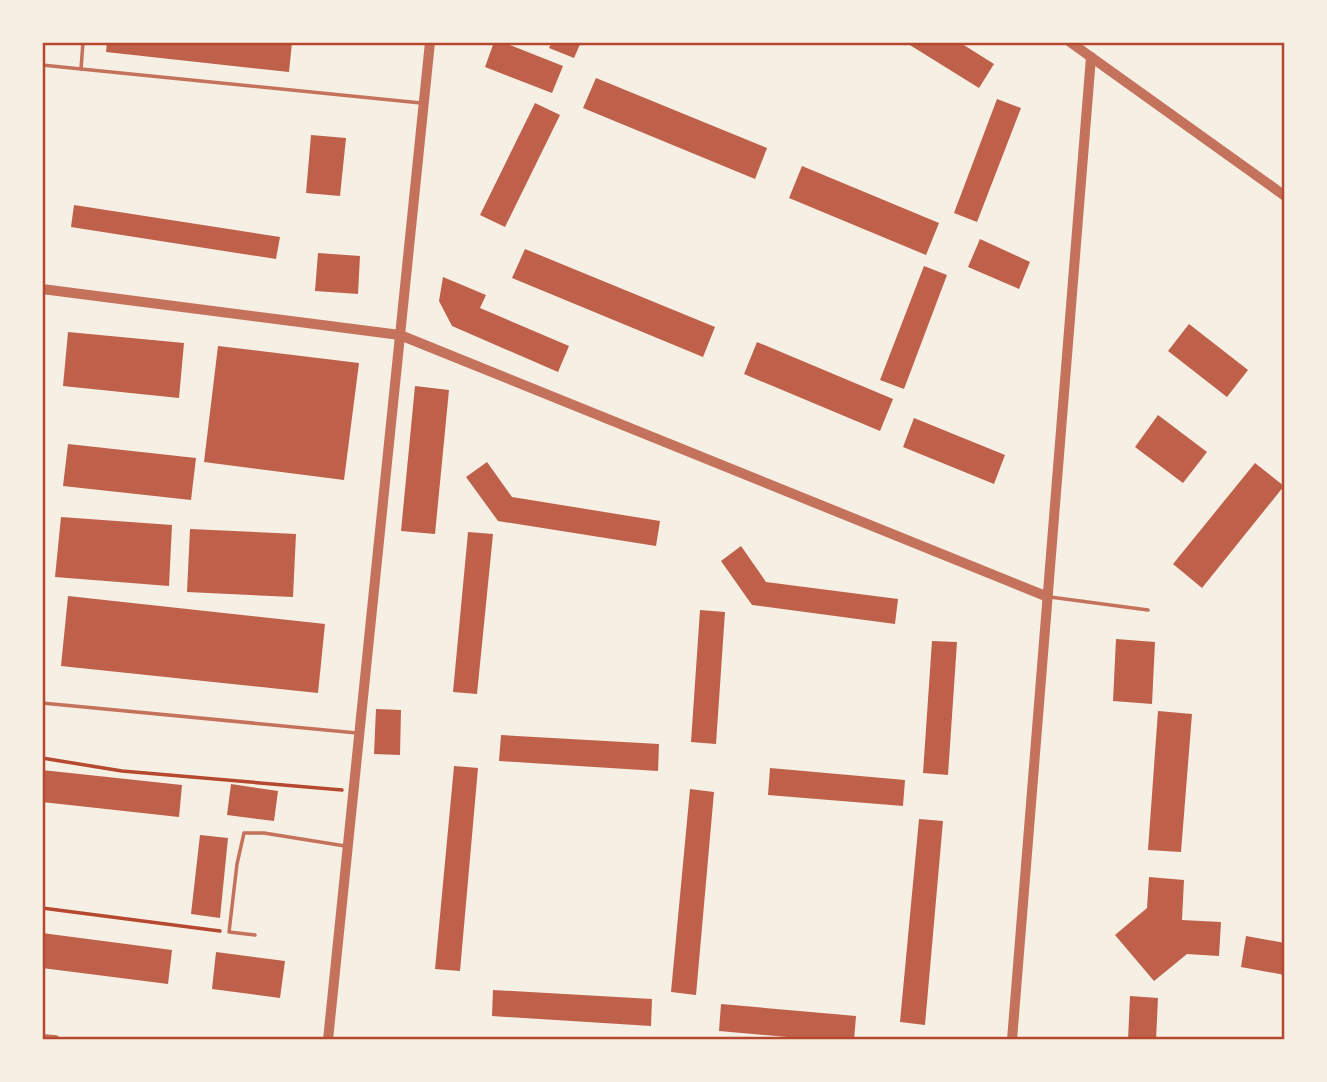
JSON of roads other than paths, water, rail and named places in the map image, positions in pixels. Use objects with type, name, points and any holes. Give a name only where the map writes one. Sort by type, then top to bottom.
[{"type":"street","points":[[328,1040],[430,42]]},
{"type":"street","points":[[1070,42],[1285,196]]},
{"type":"street","points":[[1012,1040],[1091,57]]},
{"type":"street","points":[[42,289],[400,335],[1048,597]]},
{"type":"street","points":[[42,1039],[55,1040]]},
{"type":"lane","points":[[81,69],[83,42]]},
{"type":"lane","points":[[42,65],[424,103]]},
{"type":"lane","points":[[1048,597],[1147,610]]},
{"type":"lane","points":[[42,702],[359,733]]},
{"type":"lane","points":[[255,934],[229,932],[237,864],[244,833],[264,833],[348,846]]}]
